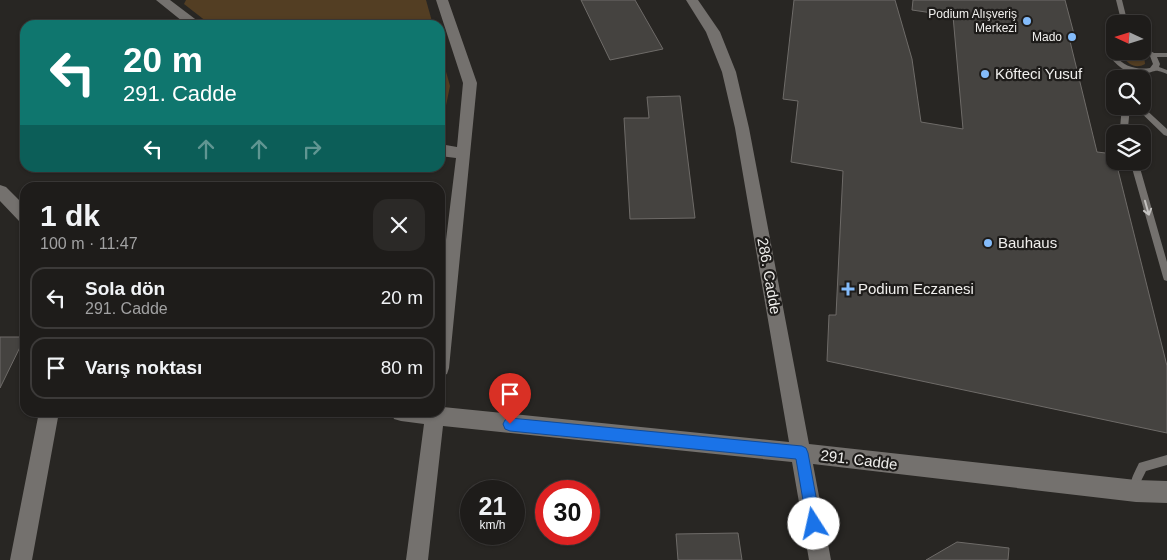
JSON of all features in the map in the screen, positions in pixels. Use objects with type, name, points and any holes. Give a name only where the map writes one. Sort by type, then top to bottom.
[{"type":"street","points":[[162,0],[189,20]]},
{"type":"street","points":[[442,0],[470,83],[445,323]]},
{"type":"street","name":"286. Cadde","points":[[692,0],[713,32],[729,72],[742,128],[820,560]]},
{"type":"street","points":[[445,151],[464,154]]},
{"type":"street","points":[[0,191],[20,211]]},
{"type":"street","name":"291. Cadde","points":[[445,416],[802,453],[1136,491],[1167,492]]},
{"type":"street","points":[[20,560],[48,417]]},
{"type":"street","points":[[417,560],[435,417]]},
{"type":"lane","points":[[1119,0],[1123,15]]},
{"type":"lane","points":[[1155,68],[1157,64],[1153,55],[1167,55]]},
{"type":"lane","points":[[1116,60],[1128,69],[1144,72],[1155,68],[1167,72]]},
{"type":"lane","points":[[1147,115],[1167,133]]},
{"type":"lane","points":[[1137,170],[1167,277]]},
{"type":"lane","points":[[1136,491],[1136,480],[1143,467],[1167,460]]},
{"type":"shaded area","points":[[186,0],[426,0],[432,20],[205,20],[184,4]]},
{"type":"shaded area","points":[[1126,60],[1145,60],[1145,64],[1136,66]]},
{"type":"shaded area","points":[[445,68],[450,86],[445,110]]},
{"type":"building","points":[[581,0],[635,0],[663,49],[610,60]]},
{"type":"building","points":[[794,0],[895,0],[912,59],[921,122],[963,129],[953,16],[912,10],[913,0],[1065,0],[1074,34],[1068,33],[1097,152],[1106,153],[1106,170],[1118,170],[1167,366],[1167,433],[827,361],[829,315],[836,315],[843,171],[791,162],[798,101],[783,99]]},
{"type":"building","points":[[680,96],[695,218],[630,219],[624,118],[649,118],[647,97]]},
{"type":"building","points":[[0,337],[20,337],[20,347],[0,388]]},
{"type":"building","points":[[738,533],[742,560],[678,560],[676,534]]},
{"type":"building","points":[[957,542],[1009,548],[1008,560],[926,560]]},
{"type":"place","name":"Podium Alışveriş Merkezi","points":[[1027,21]]},
{"type":"place","name":"Mado","points":[[1072,37]]},
{"type":"place","name":"Köfteci Yusuf","points":[[985,74]]},
{"type":"place","name":"Bauhaus","points":[[988,243]]},
{"type":"place","name":"Podium Eczanesi","points":[[848,289]]},
{"type":"route","points":[[510,424],[802,453],[814,524]]}]
